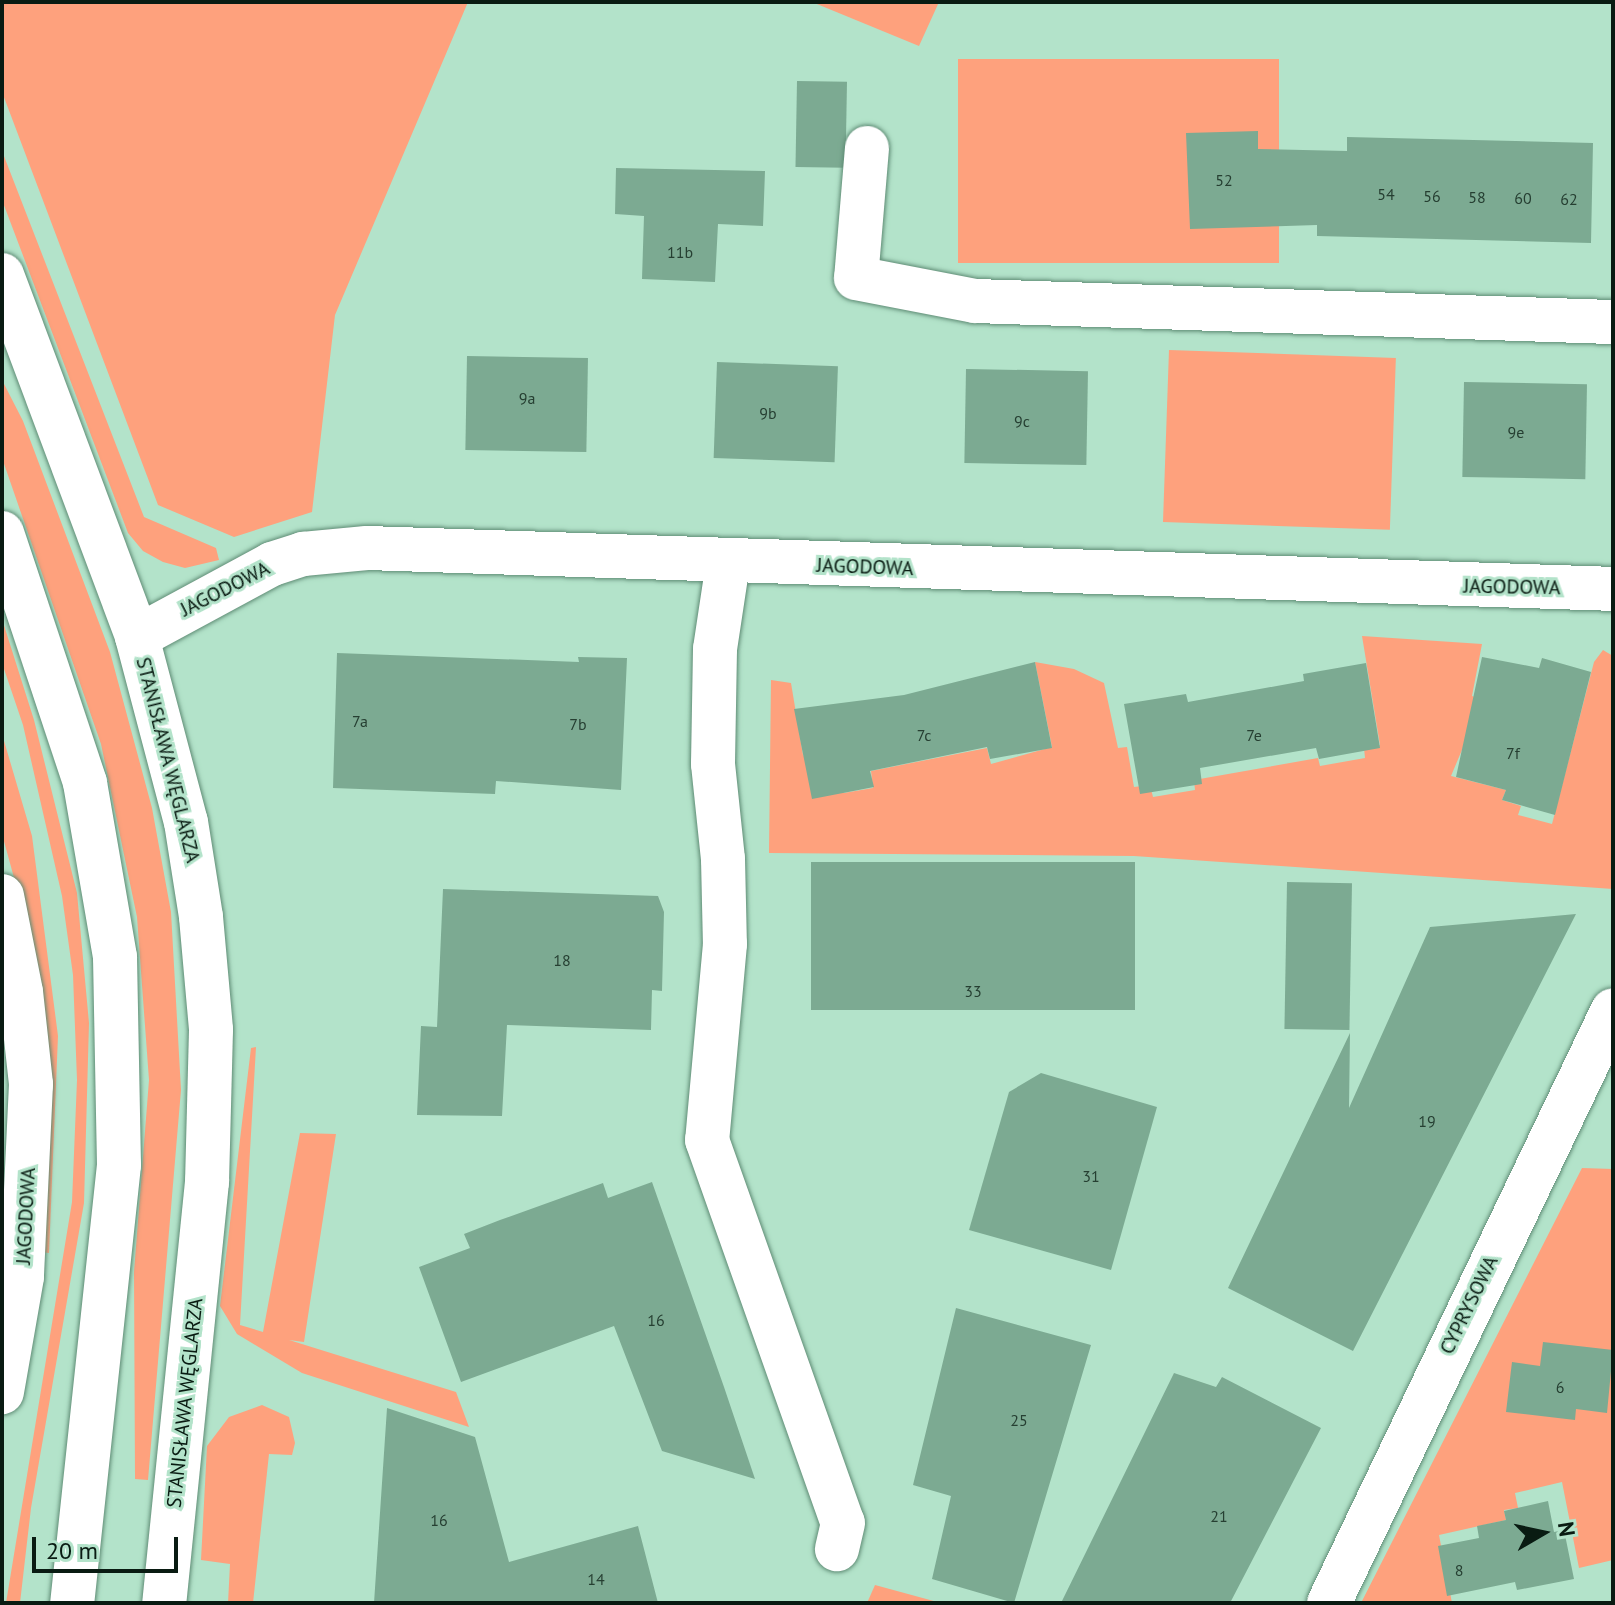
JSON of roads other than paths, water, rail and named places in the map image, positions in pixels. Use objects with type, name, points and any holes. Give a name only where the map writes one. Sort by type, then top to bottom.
[{"type":"street","points":[[867,148],[856,278],[975,301],[1613,322]]},
{"type":"street","name":"STANISŁAWA WĘGLARZA","points":[[2,275],[137,637],[186,822],[211,1030],[204,1211],[164,1603]]},
{"type":"street","points":[[2,533],[85,783],[115,957],[119,1165],[72,1603]]},
{"type":"street","name":"JAGODOWA","points":[[137,637],[245,575],[331,550],[1613,589]]},
{"type":"street","points":[[728,563],[715,649],[713,764],[723,859],[725,944],[707,1140],[843,1523],[837,1549]]},
{"type":"street","name":"JAGODOWA","points":[[2,1392],[22,1277],[31,1084],[3,908]]},
{"type":"street","name":"CYPRYSOWA","points":[[1329,1603],[1613,1010]]}]
